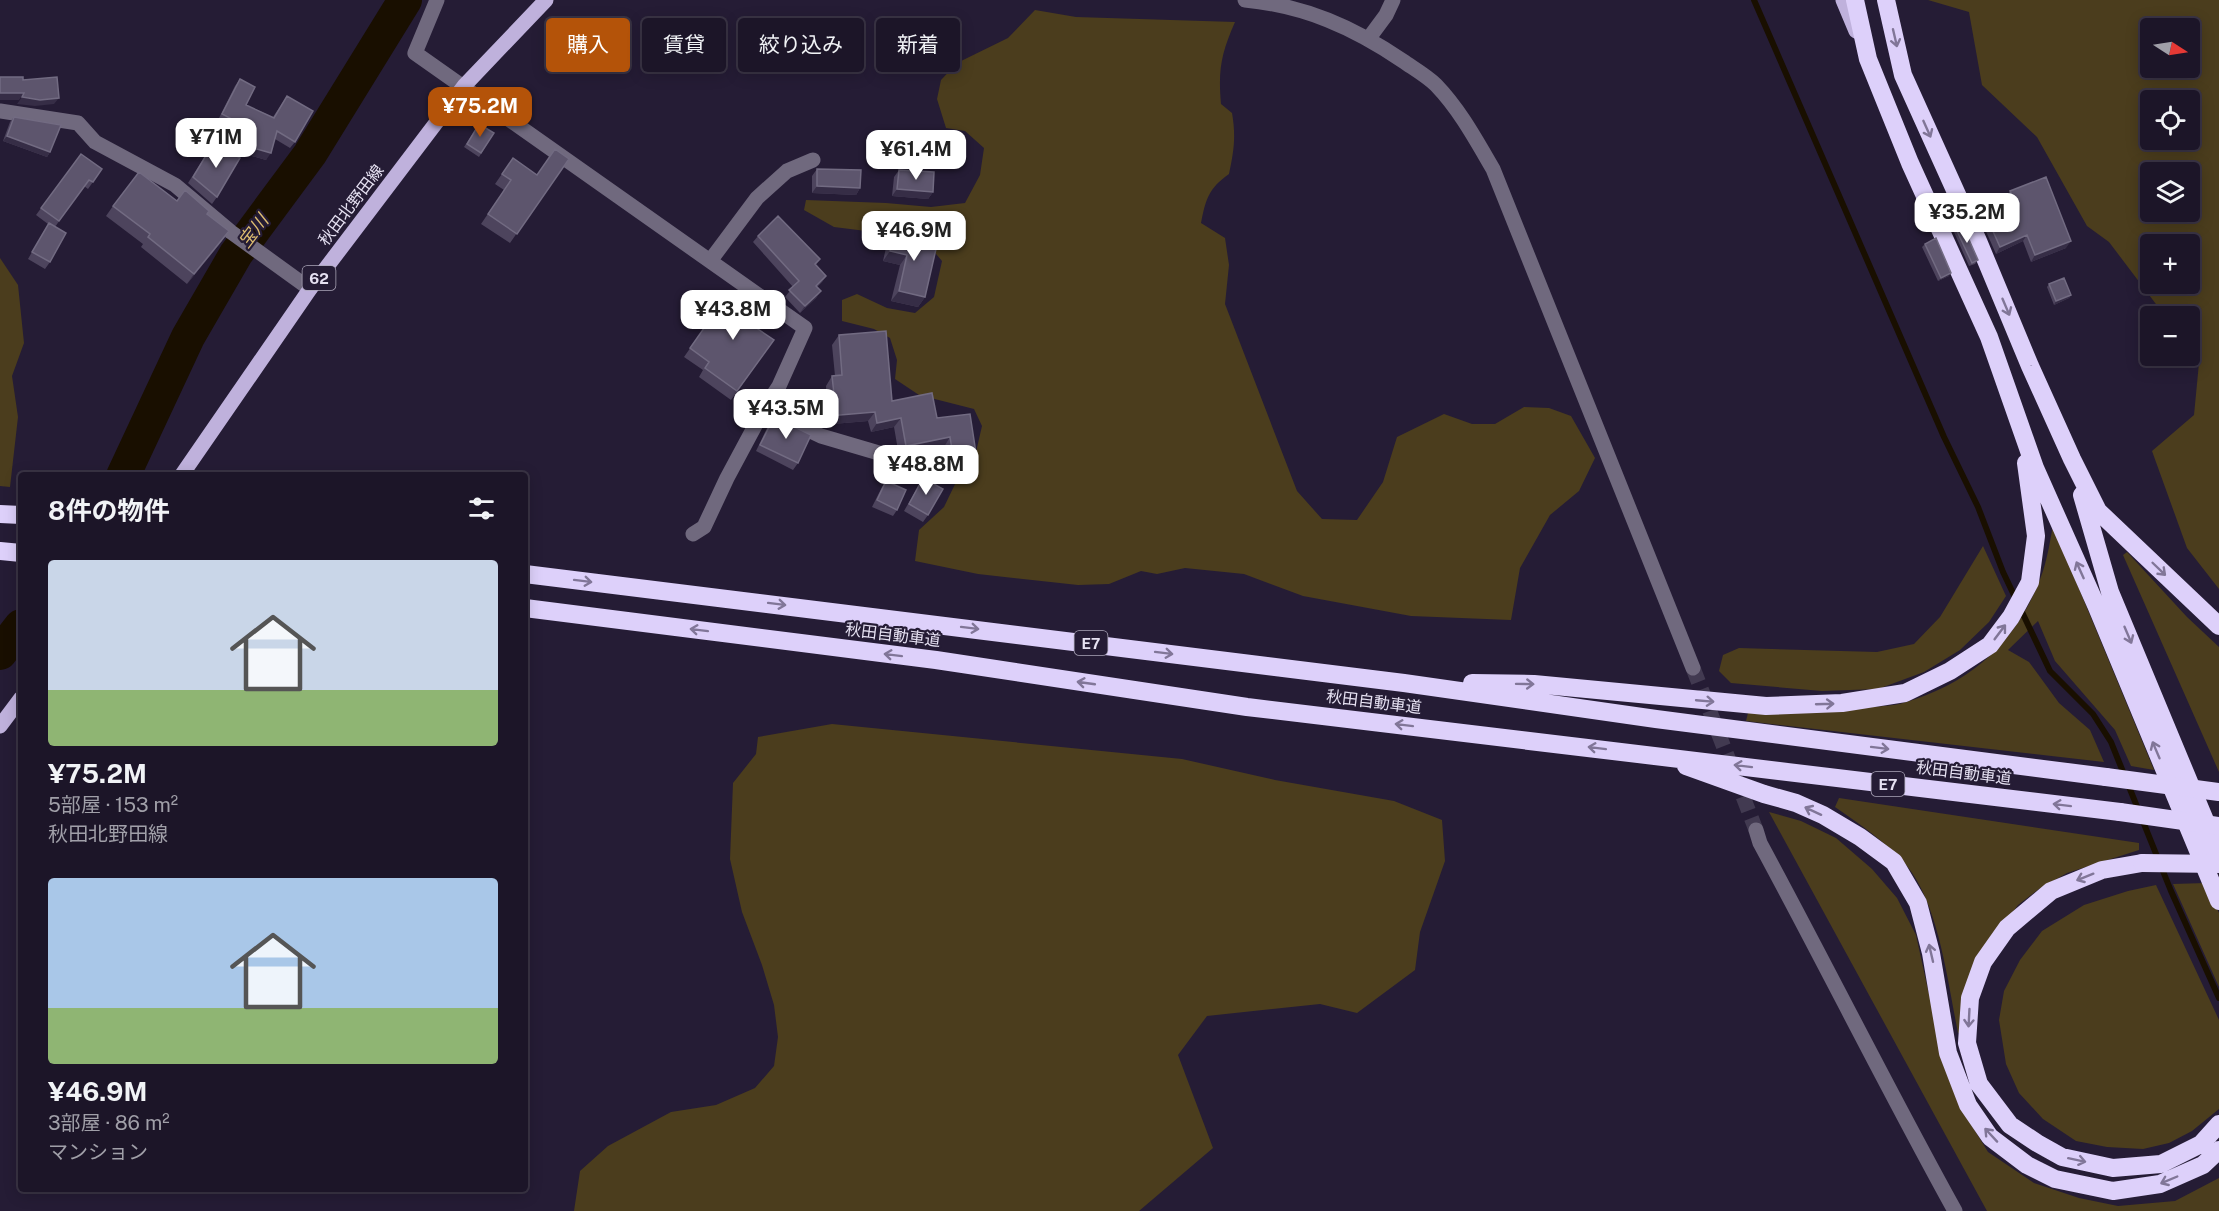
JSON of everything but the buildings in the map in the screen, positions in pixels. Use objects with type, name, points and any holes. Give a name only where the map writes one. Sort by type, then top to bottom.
[{"type":"highway","points":[[1855,0],[1868,59],[1910,163],[1989,337],[2035,468],[2096,605],[2219,901]]},
{"type":"highway","points":[[1886,0],[1903,75],[2072,459],[2098,511],[2219,626]]},
{"type":"highway","points":[[1404,683],[1534,684],[1767,706],[1842,703],[1905,693],[1950,671],[1990,645],[2011,617],[2030,582],[2036,536],[2021,425]]},
{"type":"highway","points":[[2072,459],[2110,592],[2219,854]]},
{"type":"highway","points":[[0,514],[18,515]]},
{"type":"highway","name":"秋田自動車道","points":[[528,574],[1404,683],[1656,719],[2219,792]]},
{"type":"highway","name":"秋田自動車道","points":[[528,608],[936,660],[1247,706],[2219,826]]},
{"type":"highway","points":[[1656,755],[1764,794],[1796,803],[1823,815],[1860,837],[1894,862],[1918,903],[1931,953],[1948,1053],[1968,1105],[1990,1137],[2027,1165],[2055,1179],[2113,1191],[2160,1184],[2203,1165],[2219,1150]]},
{"type":"highway","points":[[2219,864],[2142,863],[2102,870],[2051,891],[2007,928],[1983,962],[1970,998],[1967,1043],[1979,1084],[2010,1125],[2062,1157],[2113,1168],[2161,1164],[2201,1143],[2219,1124]]},
{"type":"main road","name":"秋田北野田線","points":[[184,472],[310,289],[464,86],[546,0]]},
{"type":"main road","points":[[1843,0],[1868,59]]},
{"type":"main road","points":[[0,726],[18,702]]},
{"type":"street","points":[[436,0],[416,53],[806,328],[779,386],[764,408],[704,527],[693,534]]},
{"type":"street","points":[[1245,0],[1296,9],[1323,17],[1369,38],[1435,84],[1468,126],[1493,169],[1693,668]]},
{"type":"street","points":[[1369,38],[1386,15],[1393,0]]},
{"type":"street","points":[[0,111],[78,123],[95,142],[175,185],[231,232],[310,289]]},
{"type":"street","points":[[710,261],[757,198],[787,171],[813,160]]},
{"type":"street","points":[[764,408],[821,436],[889,456]]},
{"type":"street","points":[[1756,830],[1760,843],[1955,1211]]},
{"type":"shaded area","points":[[1928,0],[2219,0],[2219,589],[2187,548],[2152,451],[2194,415],[2200,366],[2200,306],[2157,306],[2148,294],[2200,294],[2200,234],[2140,234],[2140,283],[2109,242],[2087,226],[2037,137],[1982,85],[1969,12]]},
{"type":"shaded area","points":[[1035,10],[1076,17],[1235,22],[1226,44],[1220,81],[1221,104],[1232,113],[1234,136],[1232,158],[1229,174],[1216,185],[1209,195],[1201,223],[1225,238],[1229,265],[1225,304],[1297,491],[1322,519],[1357,520],[1383,482],[1397,437],[1444,414],[1472,424],[1495,424],[1524,407],[1549,408],[1571,416],[1595,458],[1579,491],[1550,515],[1520,568],[1511,620],[1411,616],[1303,596],[1244,574],[1185,568],[1157,574],[1141,571],[1109,584],[1078,585],[978,574],[915,561],[919,530],[944,507],[957,480],[973,465],[982,426],[974,409],[919,395],[895,379],[897,360],[890,338],[874,329],[842,321],[842,300],[857,294],[887,308],[915,313],[934,297],[942,261],[926,242],[882,233],[834,227],[804,210],[806,200],[931,207],[965,203],[980,175],[984,148],[965,131],[946,128],[937,99],[941,80],[949,72],[960,72],[960,62],[1008,38]]},
{"type":"shaded area","points":[[0,258],[18,285],[24,343],[12,376],[18,417],[10,487],[0,486]]},
{"type":"shaded area","points":[[2053,526],[2154,770],[2131,766],[2115,730],[2055,661],[2038,621],[2008,650],[2029,662],[2059,703],[2090,730],[2104,762],[1746,721],[1748,713],[1825,711],[1888,706],[1928,694],[1951,684],[1991,655],[2021,618],[2043,571]]},
{"type":"shaded area","points":[[1983,546],[2006,596],[1989,622],[1960,650],[1924,672],[1878,689],[1822,691],[1731,683],[1719,671],[1723,655],[1739,648],[1877,652],[1914,644],[1940,617]]},
{"type":"shaded area","points":[[2127,552],[2187,617],[2219,647],[2219,772],[2123,555]]},
{"type":"shaded area","points":[[832,724],[1182,759],[1275,780],[1394,801],[1442,820],[1445,861],[1420,932],[1415,970],[1357,1013],[1320,1004],[1207,1016],[1178,1055],[1213,1148],[1139,1211],[574,1211],[580,1171],[608,1146],[671,1112],[716,1105],[755,1088],[774,1066],[778,1037],[774,1005],[742,912],[730,859],[733,783],[756,754],[758,737]]},
{"type":"shaded area","points":[[1839,798],[2139,843],[2139,850],[2067,873],[2039,889],[2018,905],[1988,946],[1964,1031],[1958,1033],[1935,923],[1918,882],[1891,849],[1835,807]]},
{"type":"shaded area","points":[[1769,812],[1801,821],[1836,838],[1872,869],[1897,898],[1916,935],[1928,990],[1969,1121],[1988,1152],[2034,1183],[2079,1198],[2118,1206],[2175,1201],[2219,1178],[2219,1211],[1987,1211]]},
{"type":"shaded area","points":[[2206,883],[2219,913],[2219,987],[2173,884]]},
{"type":"shaded area","points":[[2156,885],[2219,1020],[2219,1109],[2192,1131],[2169,1143],[2143,1149],[2107,1147],[2076,1141],[2043,1119],[2019,1093],[2006,1064],[1999,1020],[2004,991],[2020,960],[2042,931],[2084,905]]},
{"type":"waterway","name":"宝川","points":[[125,472],[188,337],[236,254],[310,154],[405,0]]},
{"type":"waterway","points":[[1754,0],[1944,437],[1978,507],[2003,572],[2050,671],[2093,714],[2111,742],[2171,891],[2219,998]]},
{"type":"waterway","name":"宝川","points":[[0,653],[18,630]]},
{"type":"tunnel","points":[[1693,668],[1756,830]]}]
